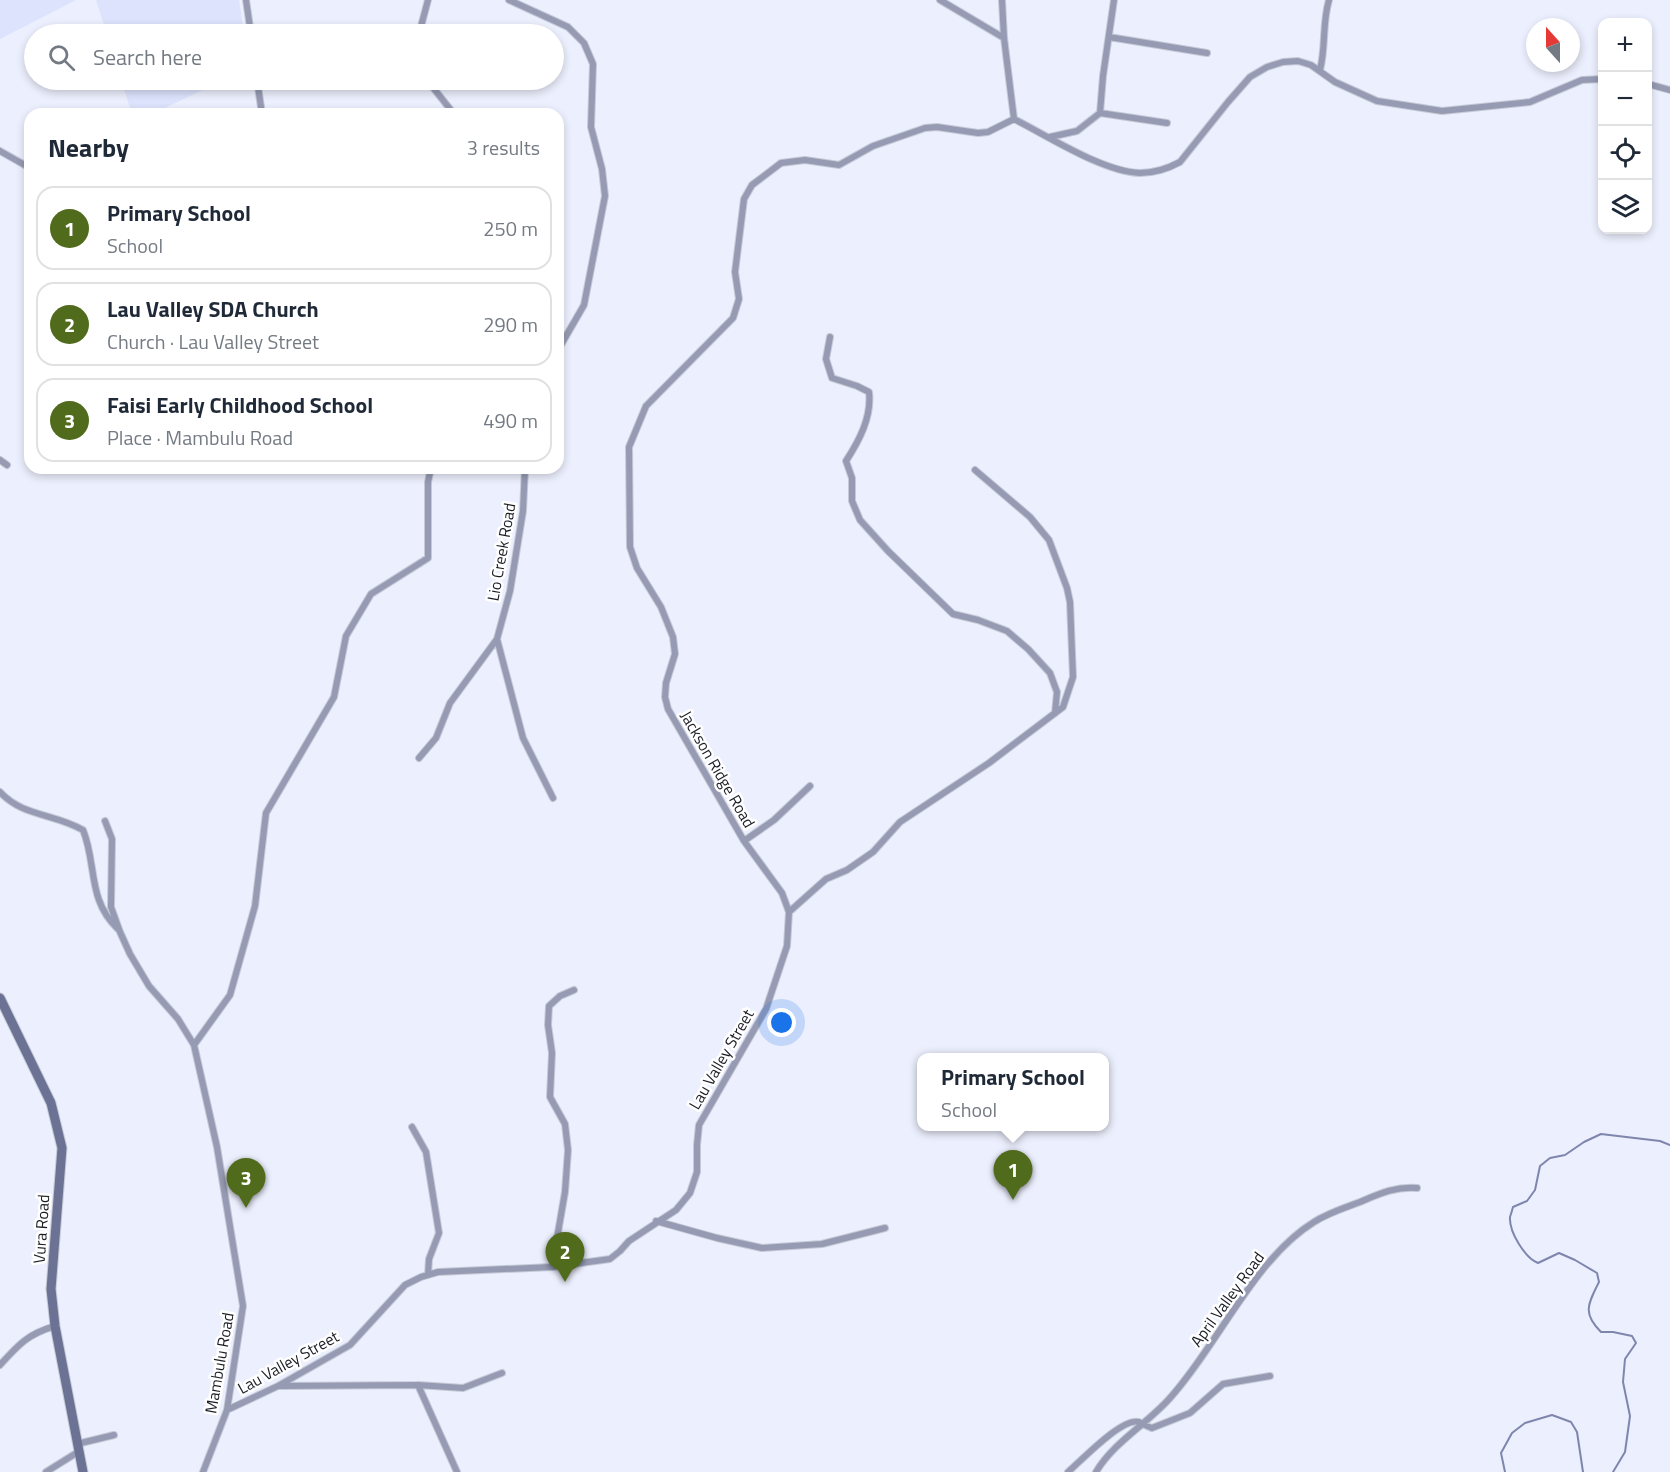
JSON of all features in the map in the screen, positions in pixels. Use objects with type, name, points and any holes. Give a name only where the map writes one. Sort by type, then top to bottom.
[{"type":"street","points":[[246,0],[250,24]]},
{"type":"street","points":[[422,24],[428,0]]},
{"type":"street","points":[[508,0],[561,24]]},
{"type":"street","points":[[940,0],[1004,38]]},
{"type":"street","points":[[1002,0],[1004,38],[1014,119],[1106,166],[1140,173],[1170,167],[1180,162],[1250,77],[1283,62],[1298,61],[1311,65],[1335,82],[1377,101],[1442,111],[1530,102],[1582,80],[1598,79]]},
{"type":"street","points":[[1100,113],[1113,0]]},
{"type":"street","points":[[1320,70],[1325,13],[1329,0]]},
{"type":"street","points":[[564,25],[584,43],[593,64],[591,127],[602,169],[605,196],[584,305],[564,340]]},
{"type":"street","points":[[1109,37],[1207,53]]},
{"type":"street","points":[[1652,85],[1670,90]]},
{"type":"street","points":[[258,90],[261,108]]},
{"type":"street","points":[[435,90],[449,108]]},
{"type":"street","points":[[1050,137],[1077,131],[1100,113],[1167,123]]},
{"type":"street","name":"Jackson Ridge Road","points":[[789,912],[782,893],[744,842],[668,709],[666,690],[675,654],[673,637],[662,607],[637,568],[630,547],[629,447],[646,406],[733,318],[739,299],[735,272],[744,199],[752,185],[781,163],[805,160],[839,165],[873,146],[925,128],[938,127],[978,133],[988,132],[1014,119]]},
{"type":"street","points":[[0,151],[24,165]]},
{"type":"street","points":[[830,337],[826,359],[832,378],[857,386],[869,393],[870,402],[860,438],[846,461],[852,478],[852,501],[860,520],[952,614],[978,620],[1007,631],[1028,649],[1050,674],[1057,692],[1055,713]]},
{"type":"street","points":[[0,460],[7,465]]},
{"type":"street","points":[[789,912],[825,879],[847,870],[873,852],[900,822],[990,763],[1063,707],[1073,676],[1067,588],[1049,540],[1030,517],[975,470]]},
{"type":"street","points":[[194,1045],[230,995],[255,906],[266,813],[334,697],[346,636],[371,594],[428,558],[430,474]]},
{"type":"street","name":"Lio Creek Road","points":[[497,639],[510,591],[523,511],[525,474]]},
{"type":"street","points":[[418,758],[436,738],[450,703],[497,639]]},
{"type":"street","points":[[497,639],[523,738],[553,798]]},
{"type":"street","points":[[744,842],[774,820],[810,786]]},
{"type":"street","points":[[0,792],[19,808],[57,818],[83,830],[90,845],[93,881],[101,906],[120,932]]},
{"type":"street","points":[[105,821],[112,839],[111,907],[120,932]]},
{"type":"street","name":"Lau Valley Street","points":[[227,1410],[278,1386],[350,1345],[405,1285],[438,1272],[552,1267],[610,1259],[629,1241],[656,1221],[676,1210],[690,1193],[698,1172],[696,1145],[699,1125],[766,1010],[787,946],[789,912]]},
{"type":"street","name":"Mambulu Road","points":[[120,932],[149,986],[178,1019],[194,1045],[217,1147],[243,1306],[227,1410],[203,1472]]},
{"type":"street","points":[[552,1267],[565,1192],[568,1150],[565,1124],[550,1097],[552,1053],[548,1025],[549,1006],[560,996],[574,990]]},
{"type":"street","name":"Vura Road","points":[[0,998],[51,1103],[62,1148],[51,1289],[55,1326],[82,1472]]},
{"type":"street","points":[[412,1127],[426,1152],[439,1233],[429,1259],[428,1275]]},
{"type":"street","name":"April Valley Road","points":[[1096,1472],[1108,1455],[1171,1397],[1203,1356],[1249,1287],[1275,1255],[1292,1239],[1314,1221],[1329,1214],[1402,1187],[1417,1188]]},
{"type":"street","points":[[656,1221],[762,1248],[822,1244],[885,1228]]},
{"type":"street","points":[[0,1365],[21,1341],[38,1331],[55,1326]]},
{"type":"street","points":[[278,1386],[418,1385],[463,1388],[502,1373]]},
{"type":"street","points":[[1068,1472],[1119,1428],[1138,1421],[1152,1428],[1190,1413],[1223,1384],[1270,1376]]},
{"type":"street","points":[[418,1385],[457,1472]]},
{"type":"street","points":[[46,1472],[78,1448],[114,1435]]},
{"type":"shaded area","points":[[0,0],[76,0],[29,24],[24,24],[24,27],[0,39]]},
{"type":"shaded area","points":[[96,0],[239,0],[243,24],[104,24]]},
{"type":"shaded area","points":[[124,90],[203,90],[165,108],[130,108]]},
{"type":"waterway","points":[[1613,1472],[1625,1452],[1630,1416],[1623,1382],[1625,1359],[1636,1343],[1632,1336],[1601,1332],[1591,1319],[1589,1308],[1599,1282],[1597,1273],[1559,1253],[1538,1263],[1533,1260],[1515,1237],[1510,1217],[1513,1207],[1527,1201],[1535,1190],[1540,1166],[1550,1158],[1565,1155],[1601,1134],[1660,1141],[1670,1145]]},
{"type":"waterway","points":[[1505,1472],[1501,1453],[1512,1433],[1525,1423],[1552,1415],[1571,1422],[1577,1432],[1583,1472]]},
{"type":"place","name":"Primary School","points":[[1013,1200]]},
{"type":"place","name":"Faisi Early Childhood School","points":[[246,1208]]},
{"type":"place","name":"Lau Valley SDA Church","points":[[565,1282]]}]
